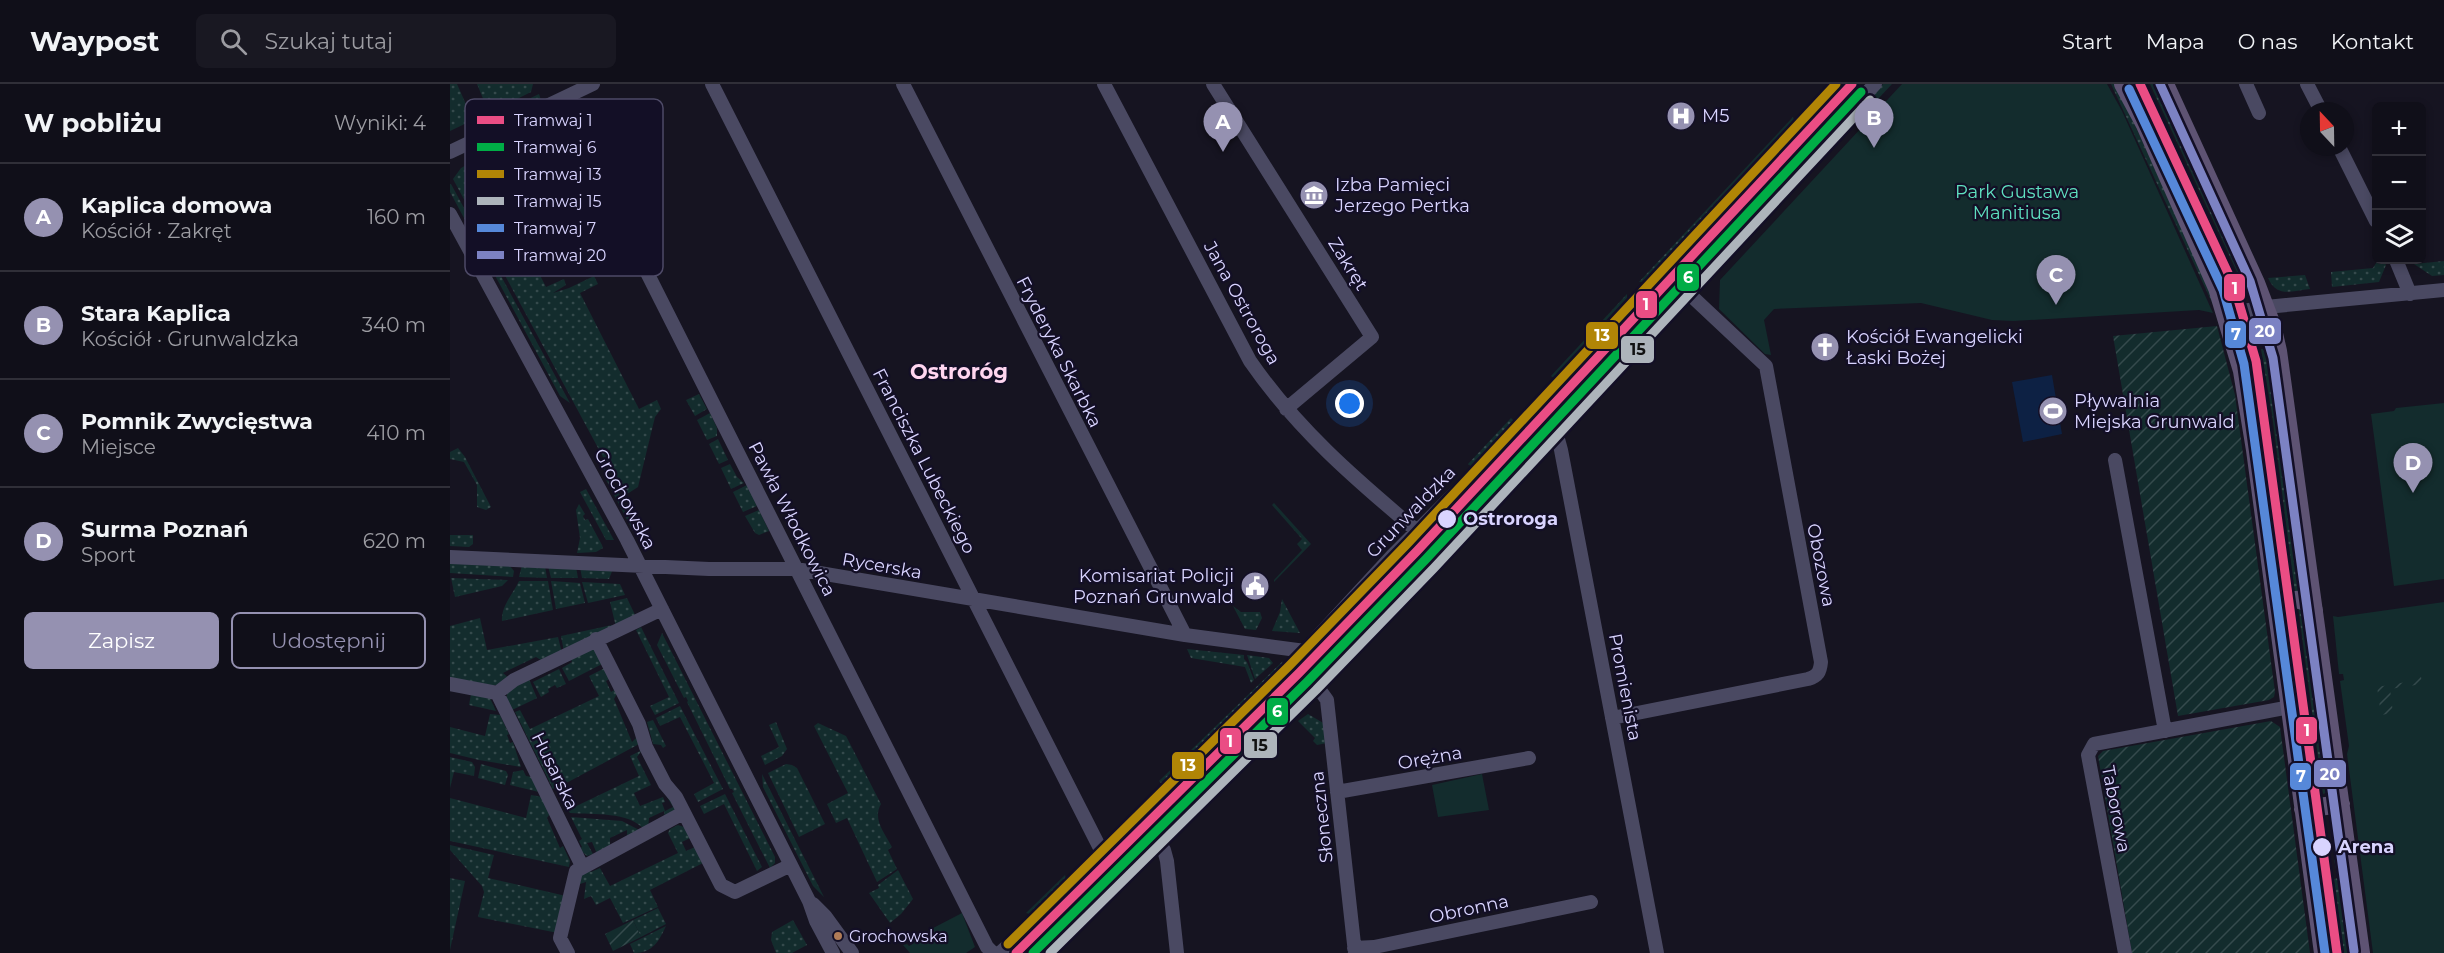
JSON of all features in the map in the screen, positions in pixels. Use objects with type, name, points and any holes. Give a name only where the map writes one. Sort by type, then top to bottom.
[{"type":"main road","points":[[2123,84],[2145,125],[2217,288],[2227,314],[2248,401],[2323,953]]},
{"type":"main road","points":[[2165,84],[2265,307],[2283,374],[2361,953]]},
{"type":"main road","points":[[2278,616],[2282,605],[2294,599],[2305,601],[2314,610]]},
{"type":"main road","points":[[2303,809],[2340,804]]},
{"type":"street","points":[[562,99],[593,84]]},
{"type":"street","name":"Franciszka Lubeckiego","points":[[712,84],[1103,854]]},
{"type":"street","name":"Fryderyka Skarbka","points":[[903,84],[1185,635]]},
{"type":"street","name":"Jana Ostroroga","points":[[1104,84],[1250,361],[1286,409],[1338,463],[1417,531]]},
{"type":"street","name":"Zakręt","points":[[1213,84],[1372,337],[1286,409]]},
{"type":"street","name":"Grunwaldzka","points":[[1000,953],[1103,854],[1305,651],[1772,157],[1837,84]]},
{"type":"street","points":[[1040,953],[1314,682],[1875,84]]},
{"type":"street","points":[[2246,84],[2259,113]]},
{"type":"street","points":[[2307,84],[2316,102]]},
{"type":"street","points":[[450,152],[465,145]]},
{"type":"street","points":[[2344,156],[2372,213]]},
{"type":"street","name":"Grochowska","points":[[450,214],[465,242]]},
{"type":"street","points":[[2398,264],[2410,294]]},
{"type":"street","name":"Grochowska","points":[[483,276],[662,609],[833,953]]},
{"type":"street","name":"Pawła Włodkowica","points":[[649,276],[987,947],[993,953]]},
{"type":"street","name":"Obozowa","points":[[1612,718],[1808,679],[1816,677],[1820,670],[1821,662],[1766,366],[1684,289]]},
{"type":"street","points":[[2227,314],[2265,307],[2444,290]]},
{"type":"street","name":"Promienista","points":[[1551,431],[1558,439],[1561,450],[1657,953]]},
{"type":"street","points":[[2115,460],[2165,731]]},
{"type":"street","points":[[1481,466],[1500,484]]},
{"type":"street","name":"Rycerska","points":[[450,557],[709,569],[796,569],[1185,635],[1305,651]]},
{"type":"street","points":[[450,684],[496,693],[514,680],[662,609]]},
{"type":"street","points":[[596,639],[639,724],[646,747],[665,784],[676,797],[721,885],[735,892],[791,865]]},
{"type":"street","name":"Słoneczna","points":[[1314,682],[1327,700],[1354,950]]},
{"type":"street","name":"Husarska","points":[[496,693],[582,866]]},
{"type":"street","name":"Taborowa","points":[[2125,953],[2088,754],[2094,744],[2290,708]]},
{"type":"street","name":"Orężna","points":[[1337,792],[1529,758]]},
{"type":"street","points":[[568,953],[560,938],[576,871],[683,813]]},
{"type":"street","points":[[1156,839],[1164,850],[1167,861],[1177,953]]},
{"type":"street","name":"Grochowska","points":[[809,901],[825,916],[852,953]]},
{"type":"street","name":"Obronna","points":[[1354,950],[1591,902]]},
{"type":"green space","points":[[450,84],[457,84],[465,102],[465,124],[450,131]]},
{"type":"green space","points":[[477,84],[533,84],[531,92],[517,99],[483,99]]},
{"type":"green space","points":[[1883,84],[1892,84],[1705,284],[1697,287],[1700,280]]},
{"type":"green space","name":"Park Gustawa Manitiusa","points":[[1902,84],[2107,84],[2122,111],[2213,313],[2199,310],[2013,321],[1992,320],[1921,303],[1774,309],[1764,320],[1771,355],[1765,354],[1719,309],[1720,280]]},
{"type":"green space","points":[[2111,84],[2116,84],[2118,88],[2210,290],[2214,307]]},
{"type":"green space","points":[[2132,84],[2137,84],[2232,295],[2154,124]]},
{"type":"green space","points":[[2150,84],[2158,84],[2252,293],[2238,274]]},
{"type":"green space","points":[[539,94],[541,99],[529,99]]},
{"type":"green space","points":[[1793,117],[1795,123],[1646,282],[1639,282]]},
{"type":"green space","points":[[465,166],[465,201],[453,179]]},
{"type":"green space","points":[[451,184],[465,210],[465,220],[450,192]]},
{"type":"green space","points":[[2444,261],[2444,275],[2432,276],[2414,264]]},
{"type":"green space","points":[[2376,264],[2386,265],[2379,282],[2332,287],[2331,272],[2373,268]]},
{"type":"green space","points":[[2305,275],[2310,289],[2291,292],[2280,291],[2268,278]]},
{"type":"green space","points":[[495,276],[501,276],[570,403],[560,396]]},
{"type":"green space","points":[[505,276],[540,276],[546,287],[564,279],[566,285],[553,293],[594,276],[598,284],[580,293],[639,409],[657,400],[661,409],[655,417],[638,487],[624,496]]},
{"type":"green space","points":[[1627,294],[1627,302],[1555,379],[1551,376]]},
{"type":"green space","points":[[2217,326],[2235,395],[2275,692],[2274,697],[2269,700],[2178,716],[2113,336]]},
{"type":"green space","points":[[2270,348],[2306,595],[2295,593],[2272,414],[2261,349]]},
{"type":"green space","points":[[2252,350],[2287,595],[2281,599],[2244,352]]},
{"type":"green space","points":[[699,394],[707,409],[695,416],[686,400]]},
{"type":"green space","points":[[2444,403],[2444,579],[2394,586],[2371,414],[2394,411],[2396,408]]},
{"type":"green space","points":[[710,413],[717,428],[717,436],[707,440],[697,420]]},
{"type":"green space","points":[[1511,418],[1515,422],[1472,467],[1468,464]]},
{"type":"green space","points":[[718,439],[728,460],[719,464],[709,444]]},
{"type":"green space","points":[[458,448],[491,507],[486,510],[477,507],[477,485],[464,462],[450,459],[450,452]]},
{"type":"green space","points":[[730,464],[737,477],[744,483],[731,489],[721,468]]},
{"type":"green space","points":[[604,466],[636,525],[633,531],[604,476]]},
{"type":"green space","points":[[747,485],[757,506],[743,512],[733,492]]},
{"type":"green space","points":[[586,489],[614,540],[606,540],[580,492]]},
{"type":"green space","points":[[1274,503],[1311,544],[1274,582],[1302,550],[1297,544],[1302,539],[1272,505]]},
{"type":"green space","points":[[579,504],[585,514],[583,516],[585,520],[588,519],[602,545],[603,548],[596,552],[577,553],[580,538],[576,510]]},
{"type":"green space","points":[[759,510],[769,531],[759,535],[755,533],[745,516]]},
{"type":"green space","points":[[450,535],[473,535],[473,544],[469,547],[450,546]]},
{"type":"green space","points":[[450,563],[509,565],[514,571],[513,577],[450,573]]},
{"type":"green space","points":[[522,565],[545,566],[547,578],[519,577]]},
{"type":"green space","points":[[548,566],[576,567],[578,578],[551,578]]},
{"type":"green space","points":[[580,567],[613,569],[609,579],[582,578]]},
{"type":"green space","points":[[451,578],[508,580],[502,586],[455,597]]},
{"type":"green space","points":[[519,581],[548,581],[553,610],[502,621],[505,605]]},
{"type":"green space","points":[[551,581],[580,583],[585,603],[556,609]]},
{"type":"green space","points":[[582,582],[620,584],[625,595],[588,603]]},
{"type":"green space","points":[[627,598],[636,617],[616,627],[610,602]]},
{"type":"green space","points":[[1282,599],[1300,633],[1272,631],[1280,612]]},
{"type":"green space","points":[[2444,602],[2444,953],[2373,953],[2347,754],[2349,746],[2340,681],[2344,680],[2343,674],[2339,674],[2333,616]]},
{"type":"green space","points":[[1233,606],[1241,612],[1260,612],[1262,618],[1256,630],[1245,629]]},
{"type":"green space","points":[[2298,606],[2305,610],[2332,790],[2323,794]]},
{"type":"green space","points":[[2288,609],[2306,739],[2300,742],[2284,618]]},
{"type":"green space","points":[[480,618],[487,650],[558,637],[562,653],[544,662],[536,657],[503,673],[510,679],[497,685],[450,678],[450,626]]},
{"type":"green space","points":[[612,625],[613,629],[564,652],[561,636]]},
{"type":"green space","points":[[641,627],[679,703],[655,715],[650,706],[669,697],[636,630]]},
{"type":"green space","points":[[662,633],[775,857],[775,863],[770,868],[686,697],[684,698],[657,645]]},
{"type":"green space","points":[[592,648],[597,651],[604,663],[569,681],[562,668],[572,662],[571,659]]},
{"type":"green space","points":[[1187,649],[1244,655],[1254,680],[1251,683],[1245,667],[1191,658]]},
{"type":"green space","points":[[1247,655],[1269,658],[1273,663],[1255,679]]},
{"type":"green space","points":[[1283,661],[1278,670],[1249,702],[1165,784],[1159,781]]},
{"type":"green space","points":[[605,668],[611,678],[606,681],[611,692],[616,689],[618,692],[614,699],[632,742],[638,736],[641,743],[557,788],[548,789],[552,787],[515,712],[520,710],[530,729],[599,696],[589,676]]},
{"type":"green space","points":[[559,669],[566,684],[557,688],[555,685],[541,697],[533,682]]},
{"type":"green space","points":[[2420,669],[2422,684],[2390,689],[2393,713],[2381,715],[2377,687],[2418,680],[2416,670]]},
{"type":"green space","points":[[529,679],[537,698],[510,711],[507,704],[507,693],[517,684]]},
{"type":"green space","points":[[471,694],[490,698],[496,711],[469,705]]},
{"type":"green space","points":[[680,706],[723,789],[698,802],[694,794],[714,783],[680,717],[660,726],[656,718]]},
{"type":"green space","points":[[490,714],[500,715],[509,734],[507,735],[510,743],[513,742],[521,767],[450,753],[450,727],[485,736]]},
{"type":"green space","points":[[1308,714],[1325,724],[1327,743],[1317,745],[1313,741],[1315,738],[1298,721]]},
{"type":"green space","points":[[653,720],[666,746],[663,748],[661,745],[653,744],[647,722]]},
{"type":"green space","points":[[2271,721],[2280,727],[2310,953],[2132,953],[2098,756],[2103,751]]},
{"type":"green space","points":[[776,722],[787,749],[782,756],[765,765],[761,756],[779,747],[769,725]]},
{"type":"green space","points":[[818,723],[846,736],[881,804],[879,821],[892,847],[888,850],[897,869],[877,882],[847,818],[836,823],[827,804],[848,793],[814,726]]},
{"type":"green space","points":[[642,750],[637,757],[651,785],[634,793],[640,806],[663,797],[665,802],[662,803],[665,811],[673,807],[667,797],[670,795],[677,808],[665,821],[664,811],[649,818],[648,829],[645,830],[638,824],[620,817],[570,813],[568,810],[639,776],[630,756]]},
{"type":"green space","points":[[450,757],[472,762],[475,767],[474,776],[454,772],[450,788]]},
{"type":"green space","points":[[481,764],[506,771],[508,775],[505,785],[478,778]]},
{"type":"green space","points":[[786,764],[797,768],[825,824],[799,837],[768,773]]},
{"type":"green space","points":[[523,770],[526,776],[532,777],[539,792],[510,785],[513,772]]},
{"type":"green space","points":[[762,774],[824,897],[813,886],[763,787]]},
{"type":"green space","points":[[1482,774],[1489,810],[1438,817],[1432,785]]},
{"type":"green space","points":[[725,794],[762,867],[757,871],[724,804],[704,814],[700,806]]},
{"type":"green space","points":[[531,795],[543,797],[551,812],[547,818],[560,848],[563,846],[570,861],[569,867],[450,841],[450,798],[526,818]]},
{"type":"green space","points":[[2329,814],[2334,817],[2354,953],[2344,953],[2334,879],[2338,878],[2334,860],[2338,856],[2336,846],[2334,846]]},
{"type":"green space","points":[[2317,816],[2335,953],[2329,953],[2312,822]]},
{"type":"green space","points":[[571,817],[622,821],[643,832],[627,840],[627,830],[610,838],[610,849],[597,854],[592,842],[587,843],[593,854],[587,856],[579,849],[582,847],[579,841],[582,839]]},
{"type":"green space","points":[[678,825],[684,827],[690,838],[682,842],[686,851],[695,847],[703,863],[650,890],[658,907],[623,923],[610,898],[596,905],[591,896],[584,899],[586,882],[577,885],[579,876],[589,870],[591,872],[600,868],[610,886],[678,853],[668,833],[670,829]]},
{"type":"green space","points":[[450,845],[494,855],[488,878],[566,896],[558,933],[478,917],[484,892],[482,886],[450,850]]},
{"type":"green space","points":[[898,870],[913,899],[890,923],[869,893],[879,888],[878,885]]},
{"type":"green space","points":[[1065,875],[1067,881],[1030,914],[1026,913]]},
{"type":"green space","points":[[450,878],[465,881],[450,950]]},
{"type":"green space","points":[[658,908],[666,924],[641,937],[633,920]]},
{"type":"green space","points":[[962,913],[975,947],[966,953],[910,953],[903,945],[909,946],[914,943],[912,939]]},
{"type":"green space","points":[[633,920],[641,937],[613,951],[605,934]]},
{"type":"green space","points":[[793,920],[807,945],[792,953],[776,953],[771,940],[772,932]]},
{"type":"green space","points":[[666,926],[658,941],[651,948],[634,953],[630,944]]},
{"type":"water","points":[[2052,375],[2062,434],[2023,442],[2012,382]]},
{"type":"tram line","name":"13","points":[[1008,944],[1290,665],[1408,543],[1836,84]]},
{"type":"tram line","name":"1","points":[[1016,953],[1299,673],[1417,551],[1852,84]]},
{"type":"tram line","name":"1","points":[[2140,84],[2234,286],[2256,361],[2337,953]]},
{"type":"tram line","name":"20","points":[[2160,84],[2250,281],[2273,358],[2354,951]]},
{"type":"tram line","name":"7","points":[[2129,89],[2223,290],[2244,364],[2325,953]]},
{"type":"tram line","name":"6","points":[[1033,953],[1307,682],[1426,559],[1861,92]]},
{"type":"tram line","name":"15","points":[[1050,953],[1316,690],[1434,568],[1870,100]]},
{"type":"place","name":"M5","points":[[1681,116]]},
{"type":"place","name":"Stara Kaplica","points":[[1874,148]]},
{"type":"place","name":"Kaplica domowa","points":[[1223,152]]},
{"type":"place","name":"Izba Pamięci Jerzego Pertka","points":[[1314,195]]},
{"type":"place","name":"Pomnik Zwycięstwa","points":[[2056,305]]},
{"type":"place","name":"Kościół Ewangelicki Łaski Bożej","points":[[1825,347]]},
{"type":"place","name":"Pływalnia Miejska Grunwald","points":[[2053,411]]},
{"type":"place","name":"Surma Poznań","points":[[2413,493]]},
{"type":"place","name":"Ostroroga","points":[[1447,519]]},
{"type":"place","name":"Komisariat Policji Poznań Grunwald","points":[[1255,586]]},
{"type":"place","name":"Arena","points":[[2322,847]]},
{"type":"place","name":"Grochowska","points":[[838,936]]},
{"type":"district","name":"Ostroróg","points":[[959,372]]}]
